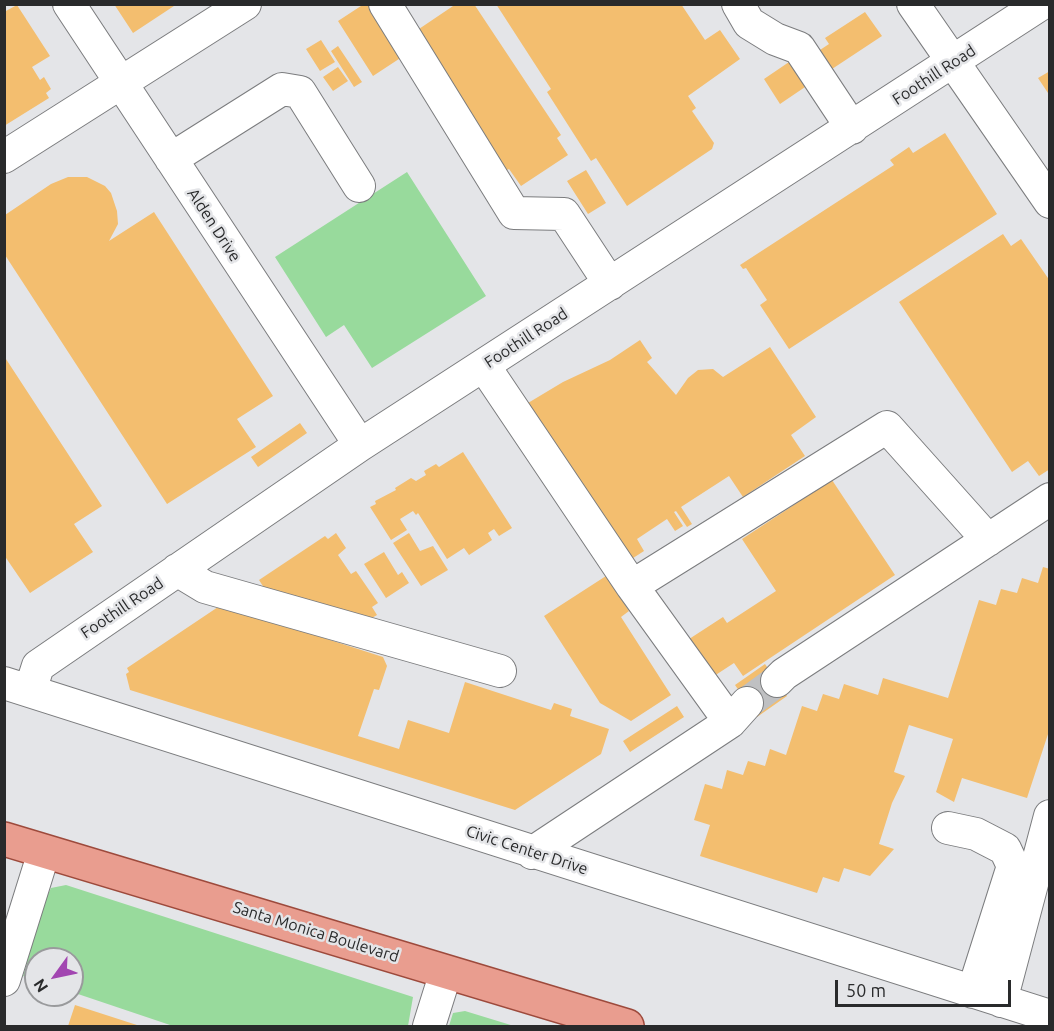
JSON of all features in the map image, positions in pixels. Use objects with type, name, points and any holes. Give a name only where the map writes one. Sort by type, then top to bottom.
[{"type":"main road","name":"Santa Monica Boulevard","points":[[4,839],[627,1026]]},
{"type":"street","name":"Alden Drive","points":[[69,4],[360,445]]},
{"type":"street","points":[[4,157],[245,4]]},
{"type":"street","points":[[385,4],[514,213],[564,214],[610,284]]},
{"type":"street","points":[[738,4],[750,23],[775,39],[799,48],[852,128]]},
{"type":"street","points":[[913,4],[1050,202]]},
{"type":"street","name":"Foothill Road","points":[[17,687],[38,666],[360,445],[954,63],[1041,4]]},
{"type":"street","points":[[171,159],[282,89],[300,92],[359,186]]},
{"type":"street","points":[[484,366],[632,586],[739,712],[532,853]]},
{"type":"street","points":[[632,586],[887,427],[988,540]]},
{"type":"street","points":[[777,681],[784,674],[1050,499]]},
{"type":"street","points":[[177,570],[205,587],[500,671]]},
{"type":"street","name":"Civic Center Drive","points":[[17,687],[532,853],[1050,1016]]},
{"type":"street","points":[[987,996],[1050,816]]},
{"type":"street","points":[[948,828],[976,834],[1005,849],[1013,866],[987,996]]},
{"type":"street","points":[[4,980],[44,852]]},
{"type":"street","points":[[429,1026],[446,972]]},
{"type":"green space","points":[[407,172],[486,296],[372,368],[344,325],[326,337],[275,257]]},
{"type":"green space","points":[[66,885],[413,997],[408,1026],[173,1026],[84,996],[84,947],[31,947],[43,905],[51,888]]},
{"type":"green space","points":[[465,1011],[514,1026],[449,1026],[453,1013]]},
{"type":"building","points":[[114,4],[177,4],[133,33]]},
{"type":"building","points":[[364,4],[373,4],[405,55],[373,76],[338,21]]},
{"type":"building","points":[[456,4],[474,4],[561,135],[557,138],[568,155],[521,186],[509,169],[507,170],[416,31]]},
{"type":"building","points":[[496,4],[681,4],[705,40],[720,30],[740,59],[688,96],[696,108],[692,111],[714,143],[712,149],[627,206],[596,158],[591,161],[547,92],[551,89]]},
{"type":"building","points":[[17,5],[50,56],[32,67],[40,80],[44,77],[51,89],[46,93],[49,98],[4,126],[4,12]]},
{"type":"building","points":[[865,12],[882,36],[829,71],[817,52],[829,44],[825,38]]},
{"type":"building","points":[[321,40],[335,62],[320,71],[306,49]]},
{"type":"building","points":[[338,46],[362,82],[354,87],[331,51]]},
{"type":"building","points":[[792,60],[808,85],[780,104],[764,79]]},
{"type":"building","points":[[338,67],[348,81],[333,91],[323,77]]},
{"type":"building","points":[[1050,71],[1050,96],[1038,78]]},
{"type":"building","points":[[945,133],[997,214],[789,349],[760,305],[767,300],[746,268],[743,269],[740,265],[894,165],[890,160],[909,147],[913,153]]},
{"type":"building","points":[[586,170],[606,203],[588,214],[567,181]]},
{"type":"building","points":[[68,177],[87,177],[105,186],[111,193],[117,211],[118,224],[109,241],[154,212],[273,396],[237,419],[256,447],[167,504],[5,255],[5,215],[51,184]]},
{"type":"building","points":[[1003,234],[1011,246],[1021,239],[1050,281],[1050,469],[1039,476],[1028,461],[1012,472],[899,302]]},
{"type":"building","points":[[640,340],[652,358],[647,362],[676,395],[688,378],[698,370],[713,369],[723,377],[770,347],[816,417],[791,435],[805,456],[743,497],[729,476],[681,507],[692,524],[687,527],[676,511],[674,512],[683,526],[675,531],[667,519],[637,539],[644,551],[630,560],[523,406],[563,382],[610,360]]},
{"type":"building","points":[[4,356],[102,506],[74,524],[93,552],[30,593],[4,555]]},
{"type":"building","points":[[300,423],[307,433],[258,467],[251,457]]},
{"type":"building","points":[[463,452],[512,528],[499,536],[494,529],[488,533],[492,540],[469,555],[464,548],[447,559],[418,513],[416,515],[413,511],[400,519],[407,530],[391,540],[370,507],[376,504],[375,501],[396,490],[395,488],[411,478],[416,481],[426,475],[424,471],[436,464],[439,467]]},
{"type":"building","points":[[832,480],[895,575],[743,676],[734,663],[708,680],[683,643],[723,617],[727,623],[776,591],[742,539]]},
{"type":"building","points":[[336,533],[346,548],[338,555],[351,574],[356,571],[378,603],[372,607],[377,615],[365,622],[270,597],[259,580],[325,536],[328,539]]},
{"type":"building","points":[[409,533],[420,551],[433,546],[448,570],[421,586],[393,543]]},
{"type":"building","points":[[384,552],[398,575],[402,572],[409,583],[386,598],[364,564]]},
{"type":"building","points":[[1043,567],[1050,569],[1050,728],[1027,798],[962,778],[954,802],[936,792],[953,739],[909,725],[894,772],[905,776],[892,803],[879,844],[894,849],[870,876],[844,868],[839,882],[823,877],[817,893],[700,856],[710,825],[694,820],[705,784],[722,789],[727,770],[743,775],[748,761],[765,766],[770,749],[786,755],[802,706],[817,711],[823,694],[839,699],[844,684],[878,695],[883,678],[948,698],[979,600],[996,605],[1001,589],[1017,593],[1022,578],[1038,583]]},
{"type":"building","points":[[606,576],[629,611],[621,617],[671,695],[631,721],[600,703],[544,616]]},
{"type":"building","points":[[221,605],[383,657],[387,666],[379,690],[374,689],[358,736],[399,749],[408,720],[449,733],[465,682],[551,710],[554,703],[572,709],[570,716],[609,729],[601,754],[515,810],[130,690],[126,674],[129,672],[127,668]]},
{"type":"building","points":[[765,664],[787,696],[757,717],[735,685]]},
{"type":"building","points":[[677,706],[684,717],[630,752],[623,741]]},
{"type":"building","points":[[74,1007],[81,1007],[140,1026],[68,1026]]},
{"type":"tunnel","points":[[747,703],[777,681]]}]
